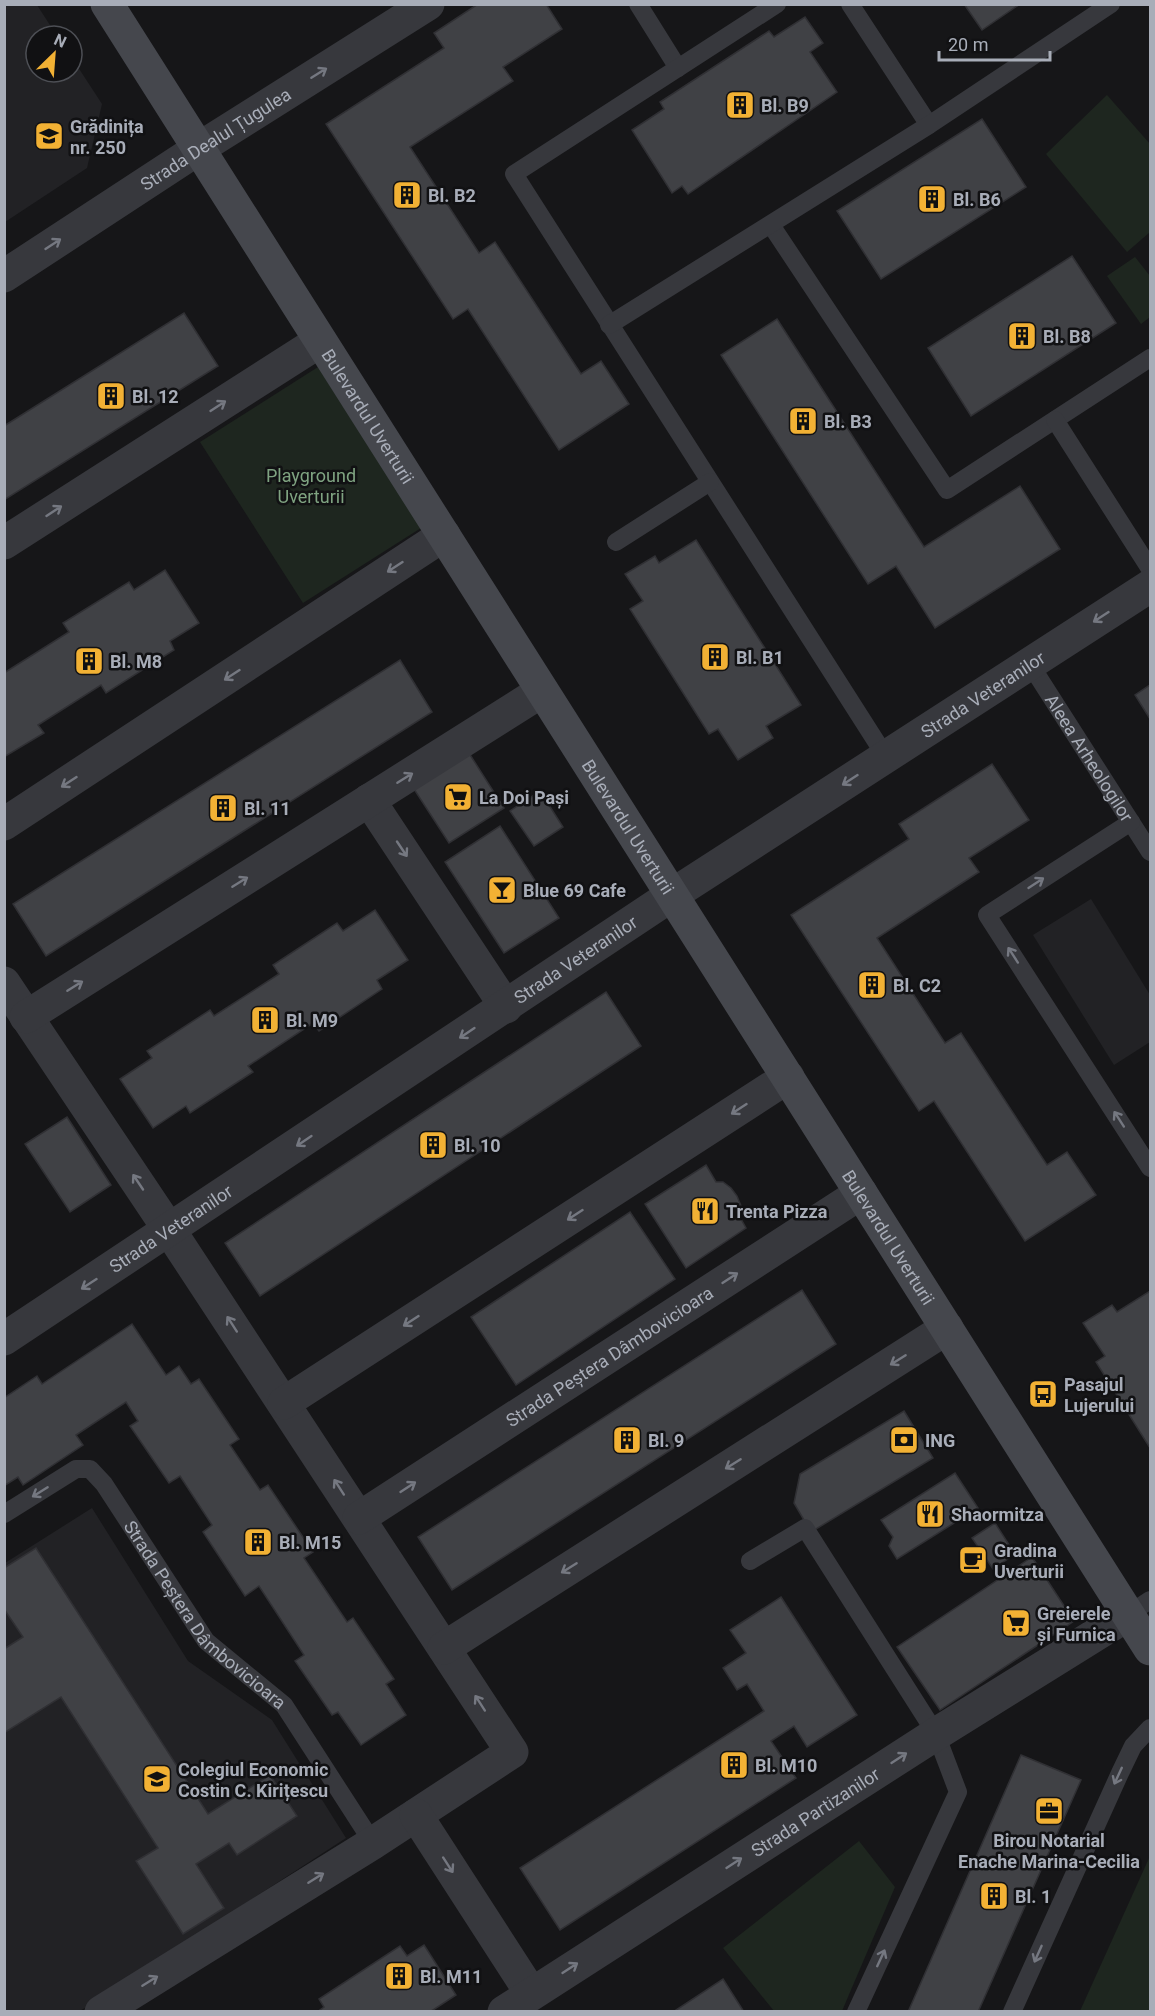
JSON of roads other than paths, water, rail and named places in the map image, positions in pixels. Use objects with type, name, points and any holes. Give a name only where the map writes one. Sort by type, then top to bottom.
[{"type":"main road","name":"Bulevardul Uverturii","points":[[107,4],[947,1328],[1140,1607],[1150,1649]]},
{"type":"street","name":"Strada Dealul Țugulea","points":[[4,276],[198,149],[428,4]]},
{"type":"street","points":[[4,543],[320,341]]},
{"type":"street","points":[[4,824],[444,535]]},
{"type":"street","name":"Strada Veteranilor","points":[[4,1340],[672,895],[1150,585]]},
{"type":"street","points":[[26,1017],[542,691]]},
{"type":"street","points":[[369,800],[506,1006]]},
{"type":"street","points":[[4,983],[284,1403],[512,1752],[373,1843],[101,2012]]},
{"type":"street","points":[[284,1403],[788,1077]]},
{"type":"street","name":"Strada Peștera Dâmbovicioara","points":[[359,1518],[861,1193]]},
{"type":"street","points":[[444,1647],[947,1328]]},
{"type":"street","name":"Strada Partizanilor","points":[[504,2012],[936,1734],[1140,1607]]},
{"type":"street","points":[[416,1815],[531,1993]]},
{"type":"lane","points":[[638,4],[678,68]]},
{"type":"lane","points":[[777,4],[514,174],[886,757]]},
{"type":"lane","points":[[850,4],[929,125]]},
{"type":"lane","points":[[609,325],[929,125],[1111,4]]},
{"type":"lane","points":[[771,225],[947,490],[1150,358]]},
{"type":"lane","points":[[1055,420],[1150,569]]},
{"type":"lane","points":[[616,542],[710,482]]},
{"type":"lane","name":"Aleea Arheologilor","points":[[1030,664],[1150,852]]},
{"type":"lane","points":[[1131,822],[987,915],[1150,1168]]},
{"type":"lane","name":"Strada Peștera Dâmbovicioara","points":[[4,1514],[76,1469],[90,1469],[104,1484],[206,1641],[284,1705],[373,1843]]},
{"type":"lane","points":[[750,1561],[805,1528],[936,1734],[958,1792],[856,2012]]},
{"type":"lane","points":[[1012,2012],[1133,1746],[1150,1728]]},
{"type":"place","name":"Bl. B9","points":[[740,105]]},
{"type":"place","name":"Grădinița nr. 250","points":[[49,136]]},
{"type":"place","name":"Bl. B2","points":[[407,195]]},
{"type":"place","name":"Bl. B6","points":[[932,199]]},
{"type":"place","name":"Bl. B8","points":[[1022,336]]},
{"type":"place","name":"Bl. 12","points":[[111,396]]},
{"type":"place","name":"Bl. B3","points":[[803,421]]},
{"type":"place","name":"Bl. B1","points":[[715,657]]},
{"type":"place","name":"Bl. M8","points":[[89,661]]},
{"type":"place","name":"La Doi Pași","points":[[458,797]]},
{"type":"place","name":"Bl. 11","points":[[223,808]]},
{"type":"place","name":"Blue 69 Cafe","points":[[502,890]]},
{"type":"place","name":"Bl. C2","points":[[872,985]]},
{"type":"place","name":"Bl. M9","points":[[265,1020]]},
{"type":"place","name":"Bl. 10","points":[[433,1145]]},
{"type":"place","name":"Trenta Pizza","points":[[705,1211]]},
{"type":"place","name":"Pasajul Lujerului","points":[[1043,1394]]},
{"type":"place","name":"Bl. 9","points":[[627,1440]]},
{"type":"place","name":"ING","points":[[904,1440]]},
{"type":"place","name":"Shaormitza","points":[[930,1514]]},
{"type":"place","name":"Bl. M15","points":[[258,1542]]},
{"type":"place","name":"Gradina Uverturii","points":[[973,1560]]},
{"type":"place","name":"Greierele și Furnica","points":[[1016,1623]]},
{"type":"place","name":"Bl. M10","points":[[734,1765]]},
{"type":"place","name":"Colegiul Economic Costin C. Kirițescu","points":[[157,1779]]},
{"type":"place","name":"Birou Notarial Enache Marina-Cecilia","points":[[1049,1811]]},
{"type":"place","name":"Bl. 1","points":[[994,1896]]},
{"type":"place","name":"Bl. M11","points":[[399,1976]]},
{"type":"park label","name":"Playground Uverturii","points":[[311,485]]}]
